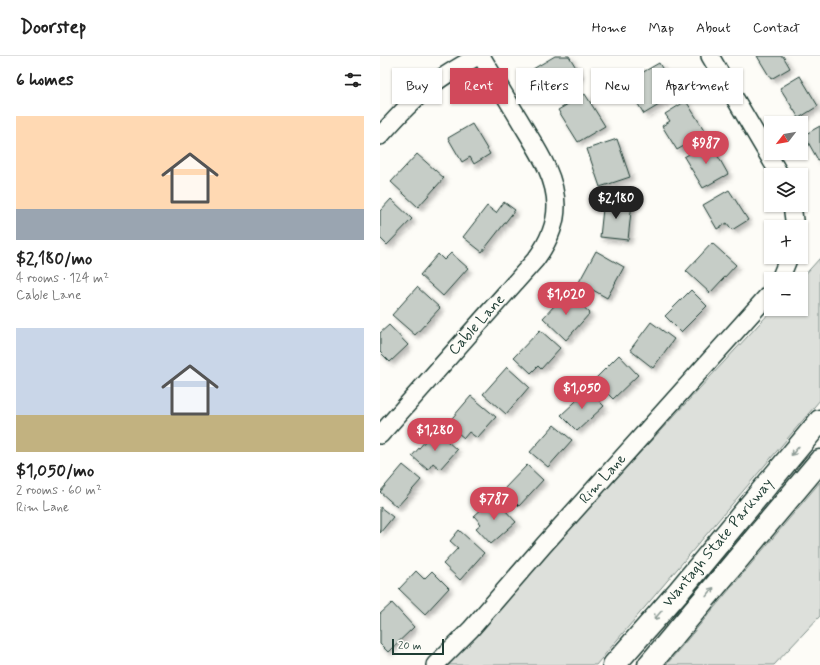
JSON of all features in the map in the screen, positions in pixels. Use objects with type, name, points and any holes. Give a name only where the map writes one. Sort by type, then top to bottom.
[{"type":"highway","name":"Wantagh State Parkway","points":[[614,665],[684,584],[820,421]]},
{"type":"highway","name":"Wantagh State Parkway","points":[[648,665],[820,461]]},
{"type":"street","points":[[380,136],[398,116],[434,82],[478,56]]},
{"type":"street","name":"Cable Lane","points":[[380,435],[536,259],[544,247],[553,226],[556,206],[553,185],[541,156],[481,56]]},
{"type":"street","points":[[710,56],[776,168]]},
{"type":"street","name":"Rim Lane","points":[[435,665],[471,629],[543,546],[764,300]]},
{"type":"shaded area","points":[[820,258],[820,400],[596,665],[440,665],[474,632],[767,316],[808,316],[807,272]]},
{"type":"shaded area","points":[[820,482],[820,616],[774,665],[666,665]]},
{"type":"building","points":[[555,56],[569,56],[576,68],[535,68]]},
{"type":"building","points":[[757,56],[783,56],[790,68],[771,79]]},
{"type":"building","points":[[659,63],[662,68],[652,68],[652,104],[660,104],[644,114],[638,104],[644,104],[644,72]]},
{"type":"building","points":[[800,76],[818,106],[802,116],[798,116],[780,88]]},
{"type":"building","points":[[585,94],[605,126],[578,142],[558,110],[568,104],[583,104],[583,95]]},
{"type":"building","points":[[681,104],[688,104],[706,133],[677,150],[662,126],[670,121],[665,114]]},
{"type":"building","points":[[472,124],[490,154],[474,164],[470,157],[462,162],[448,138]]},
{"type":"building","points":[[820,126],[820,159],[818,160],[808,142],[808,133]]},
{"type":"building","points":[[617,139],[630,177],[600,187],[587,149]]},
{"type":"building","points":[[710,142],[728,174],[703,188],[684,157]]},
{"type":"building","points":[[417,154],[444,178],[418,207],[391,182]]},
{"type":"building","points":[[729,190],[748,220],[732,230],[727,223],[717,229],[703,205]]},
{"type":"building","points":[[391,199],[412,219],[387,245],[380,238],[380,211]]},
{"type":"building","points":[[604,199],[632,202],[628,240],[600,237]]},
{"type":"building","points":[[504,202],[515,210],[482,252],[463,237],[487,206],[496,213]]},
{"type":"building","points":[[712,243],[736,265],[710,293],[686,271]]},
{"type":"building","points":[[596,251],[624,267],[607,298],[579,282]]},
{"type":"building","points":[[451,253],[468,268],[443,296],[420,275],[438,254],[444,260]]},
{"type":"building","points":[[417,287],[440,308],[415,335],[392,315]]},
{"type":"building","points":[[691,290],[707,306],[681,332],[665,316]]},
{"type":"building","points":[[567,292],[590,313],[566,340],[543,318]]},
{"type":"building","points":[[651,322],[674,339],[653,368],[630,350]]},
{"type":"building","points":[[389,325],[408,345],[390,362],[380,352],[380,333]]},
{"type":"building","points":[[540,330],[560,348],[541,369],[538,366],[531,373],[514,357]]},
{"type":"building","points":[[619,355],[638,375],[613,399],[594,380]]},
{"type":"building","points":[[507,367],[529,387],[506,414],[483,394]]},
{"type":"building","points":[[588,390],[604,406],[577,431],[561,415]]},
{"type":"building","points":[[471,396],[496,417],[477,438],[469,432],[464,438],[447,424]]},
{"type":"building","points":[[554,425],[572,440],[548,467],[530,452]]},
{"type":"building","points":[[435,430],[457,450],[440,469],[433,463],[428,470],[412,456]]},
{"type":"building","points":[[403,465],[421,480],[397,507],[380,492]]},
{"type":"building","points":[[527,465],[543,480],[519,506],[503,490]]},
{"type":"building","points":[[494,498],[516,522],[491,544],[476,528],[481,524],[474,516]]},
{"type":"building","points":[[380,507],[393,517],[380,533]]},
{"type":"building","points":[[459,530],[484,553],[460,580],[443,564],[458,548],[450,541]]},
{"type":"building","points":[[416,571],[424,579],[432,571],[449,588],[425,614],[399,589]]},
{"type":"building","points":[[392,603],[414,627],[388,652],[380,644],[380,614]]}]
